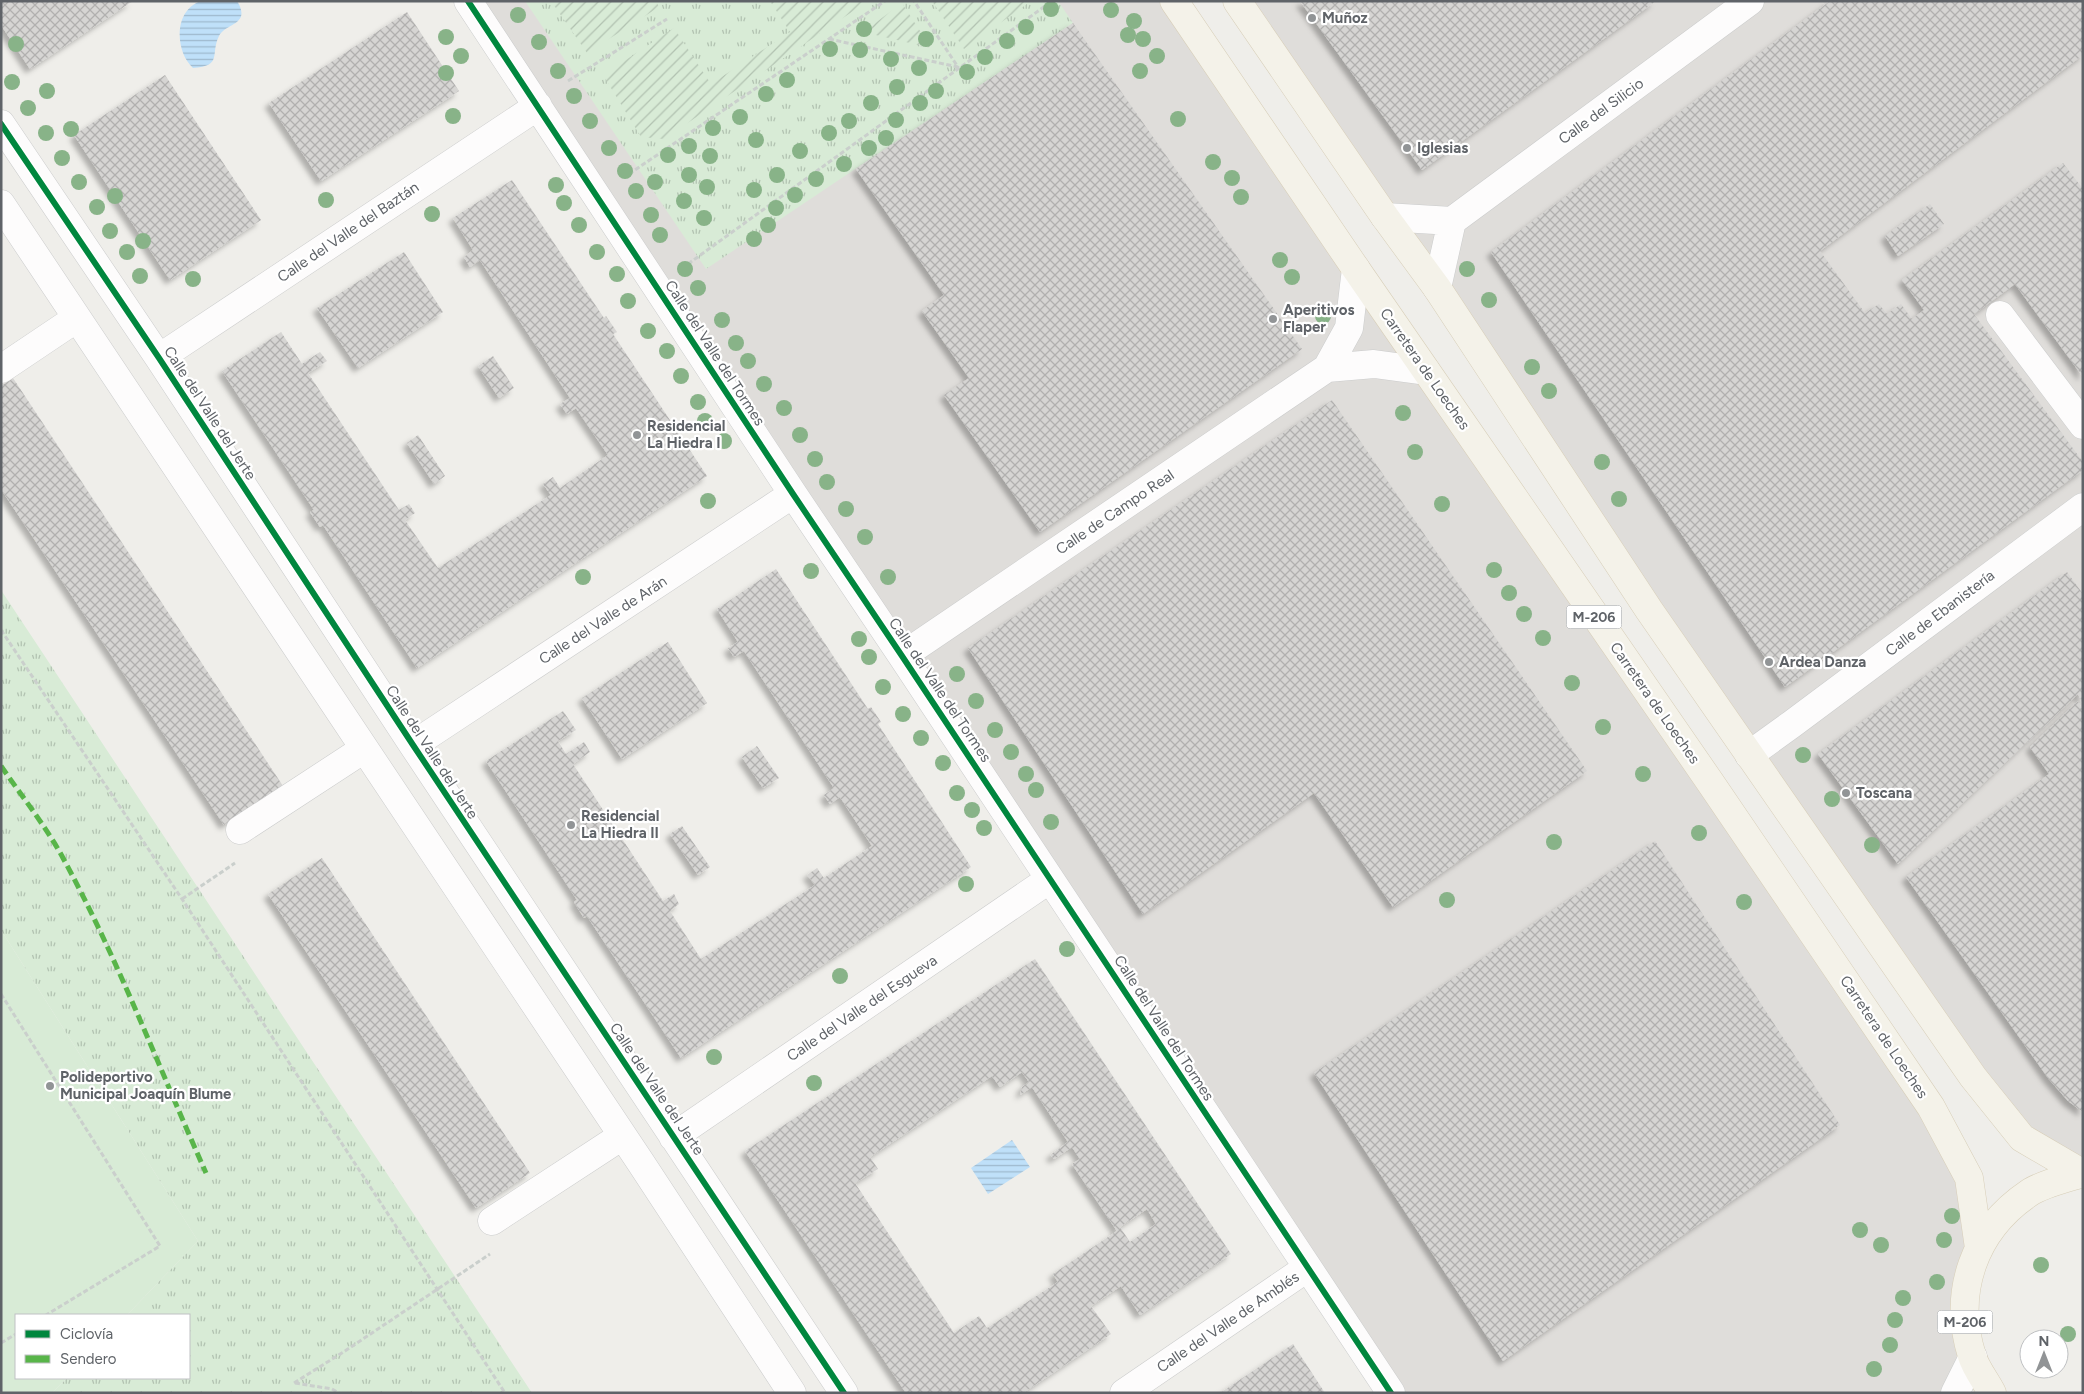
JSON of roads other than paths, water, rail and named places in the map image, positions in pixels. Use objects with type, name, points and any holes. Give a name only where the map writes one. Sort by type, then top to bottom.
[{"type":"main road","name":"Carretera de Loeches","points":[[1174,1],[1426,371],[1716,790],[1931,1107],[1969,1178],[1979,1248]]},
{"type":"main road","name":"M-206","points":[[1237,1],[1385,217],[1437,288],[1649,610],[1748,755],[1973,1077],[2022,1138],[2083,1174]]},
{"type":"main road","name":"M-206","points":[[1992,1393],[1972,1357],[1964,1315],[1967,1277],[1979,1248],[1998,1218],[2030,1192],[2083,1174]]},
{"type":"street","name":"Calle del Valle del Tormes","points":[[468,1],[792,494],[902,656],[1391,1393]]},
{"type":"street","name":"Calle del Silicio","points":[[1452,221],[1738,5]]},
{"type":"street","name":"Calle del Valle del Baztán","points":[[159,358],[538,106]]},
{"type":"street","name":"Calle del Valle del Jerte","points":[[1,124],[159,358],[413,745],[844,1393]]},
{"type":"street","points":[[1,204],[792,1393]]},
{"type":"street","points":[[1385,217],[1452,221],[1437,288]]},
{"type":"street","name":"Calle de Campo Real","points":[[902,656],[1327,368],[1349,328],[1356,269]]},
{"type":"street","points":[[2000,315],[2083,425]]},
{"type":"street","points":[[1,369],[77,318]]},
{"type":"street","name":"Calle de Campo Real","points":[[1327,368],[1374,364],[1426,371]]},
{"type":"street","name":"Calle del Valle de Arán","points":[[413,745],[792,494]]},
{"type":"street","name":"Calle de Ebanistería","points":[[1748,755],[2083,507]]},
{"type":"street","points":[[240,830],[364,749]]},
{"type":"street","name":"Calle del Valle del Esgueva","points":[[673,1137],[1050,879]]},
{"type":"street","points":[[492,1221],[622,1136]]},
{"type":"street","name":"Calle del Valle de Amblés","points":[[1124,1393],[1308,1268]]},
{"type":"street","points":[[1955,1393],[1972,1357]]},
{"type":"water","points":[[201,1],[237,1],[241,9],[241,15],[236,23],[219,36],[212,62],[202,67],[193,68],[187,61],[180,42],[181,22],[185,13]]},
{"type":"water","points":[[1012,1140],[1030,1167],[988,1194],[971,1168]]},
{"type":"place","name":"Muñoz","points":[[1312,18]]},
{"type":"place","name":"Iglesias","points":[[1407,148]]},
{"type":"place","name":"Aperitivos Flaper","points":[[1273,319]]},
{"type":"place","name":"Residencial La Hiedra I","points":[[637,435]]},
{"type":"place","name":"Ardea Danza","points":[[1769,662]]},
{"type":"place","name":"Toscana","points":[[1846,793]]},
{"type":"place","name":"Residencial La Hiedra II","points":[[571,825]]},
{"type":"place","name":"Polideportivo Municipal Joaquín Blume","points":[[50,1086]]}]
